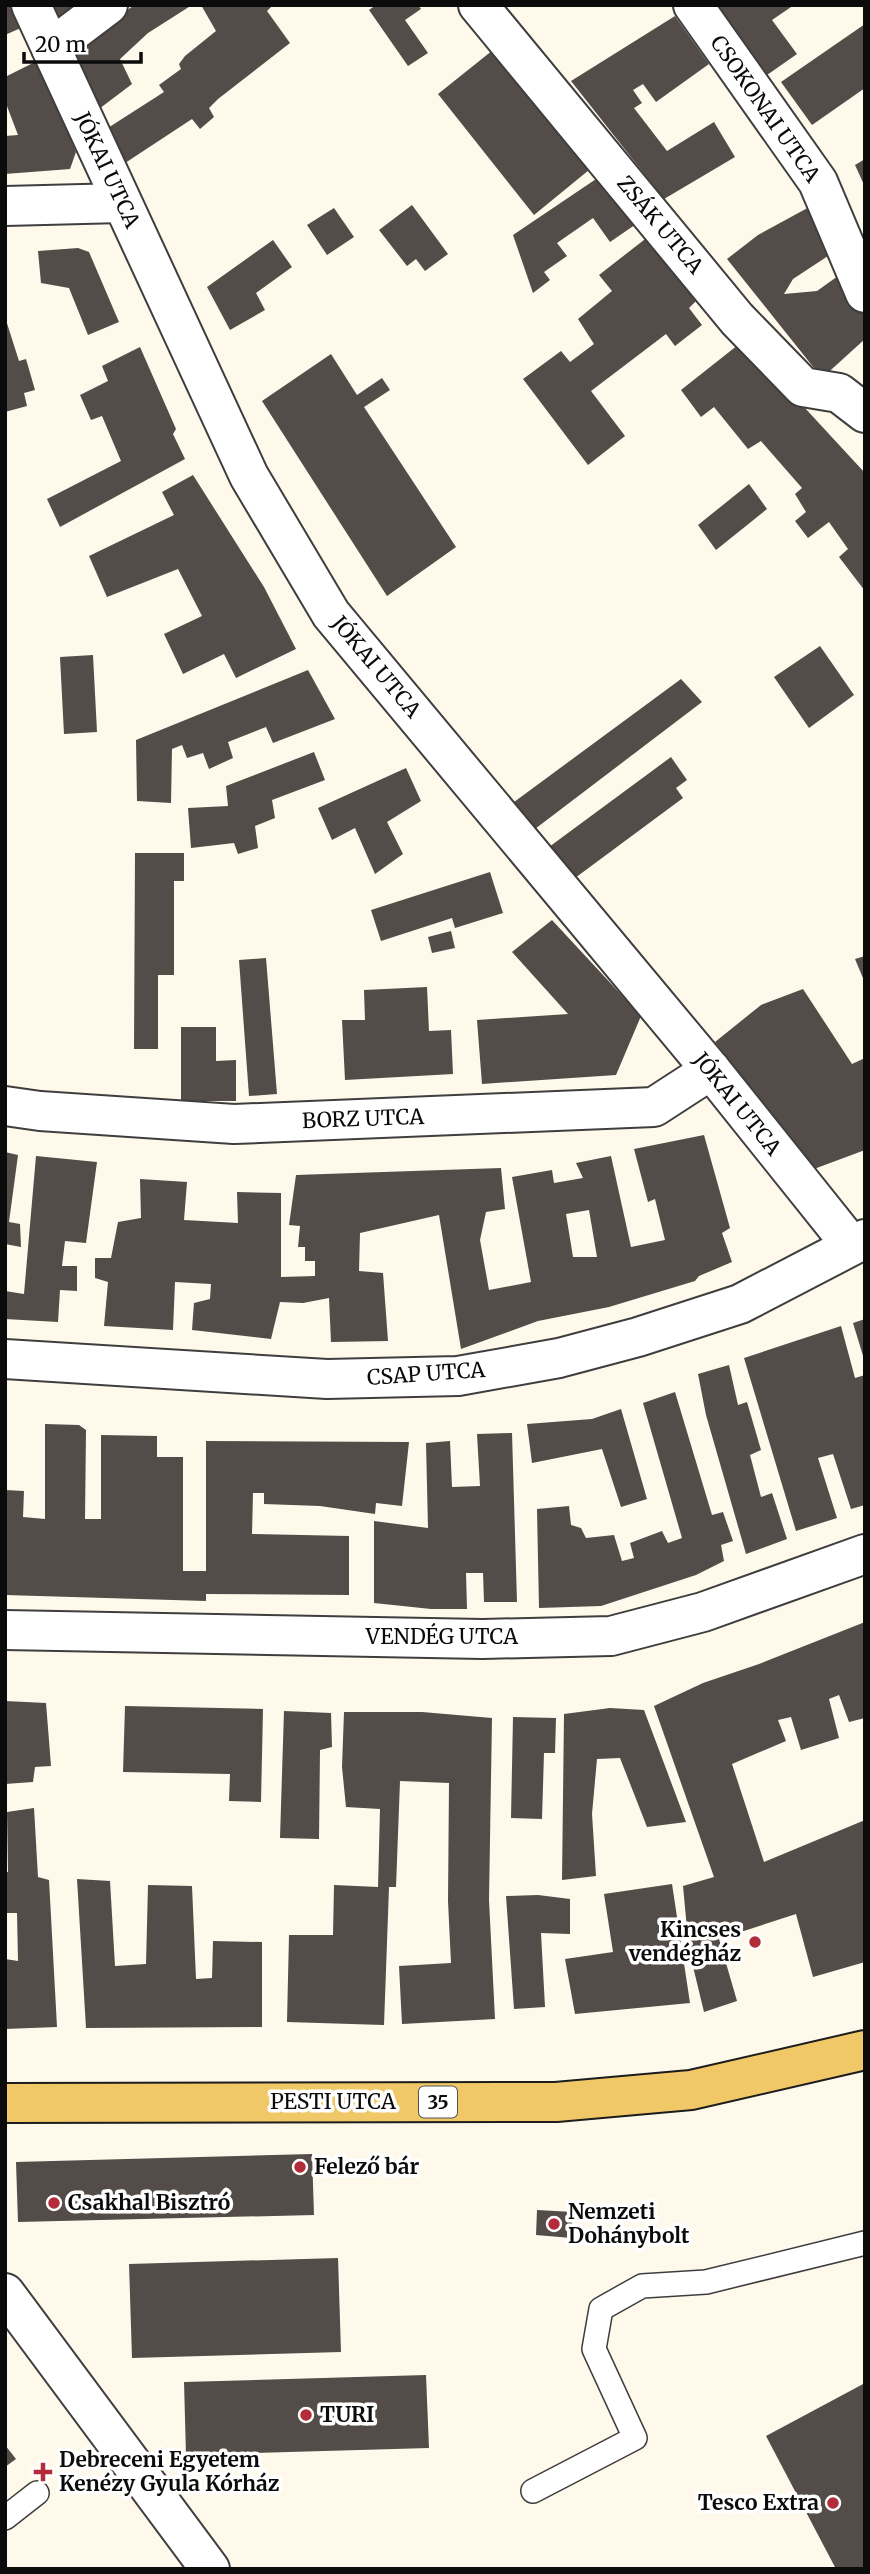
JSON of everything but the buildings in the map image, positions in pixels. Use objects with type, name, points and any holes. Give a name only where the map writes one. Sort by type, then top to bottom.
[{"type":"main road","name":"PESTI UTCA","points":[[5,2103],[556,2102],[691,2090],[865,2050]]},
{"type":"street","name":"JÓKAI UTCA","points":[[31,5],[249,476],[331,614],[858,1242]]},
{"type":"street","points":[[51,48],[108,5]]},
{"type":"street","name":"ZSÁK UTCA","points":[[478,5],[737,319],[803,387],[839,393],[865,413]]},
{"type":"street","name":"CSOKONAI UTCA","points":[[692,5],[818,182],[865,293]]},
{"type":"street","points":[[5,206],[122,203]]},
{"type":"street","name":"BORZ UTCA","points":[[5,1106],[40,1111],[234,1124],[654,1107],[711,1070]]},
{"type":"street","name":"CSAP UTCA","points":[[5,1359],[327,1379],[458,1376],[559,1358],[638,1337],[740,1304],[858,1242]]},
{"type":"street","name":"VENDÉG UTCA","points":[[5,1630],[483,1639],[611,1636],[702,1612],[865,1553]]},
{"type":"street","points":[[5,2293],[211,2569]]},
{"type":"lane","points":[[533,2491],[635,2438],[594,2349],[601,2309],[642,2286],[706,2282],[865,2243]]},
{"type":"lane","points":[[5,2518],[37,2493]]},
{"type":"place","name":"Kincses vendégház","points":[[755,1942]]},
{"type":"place","name":"Felező bár","points":[[300,2167]]},
{"type":"place","name":"Csakhal Bisztró","points":[[54,2203]]},
{"type":"place","name":"Nemzeti Dohánybolt","points":[[554,2224]]},
{"type":"place","name":"TURI","points":[[306,2415]]},
{"type":"place","name":"Debreceni Egyetem Kenézy Gyula Kórház","points":[[43,2472]]},
{"type":"place","name":"Tesco Extra","points":[[833,2503]]}]
